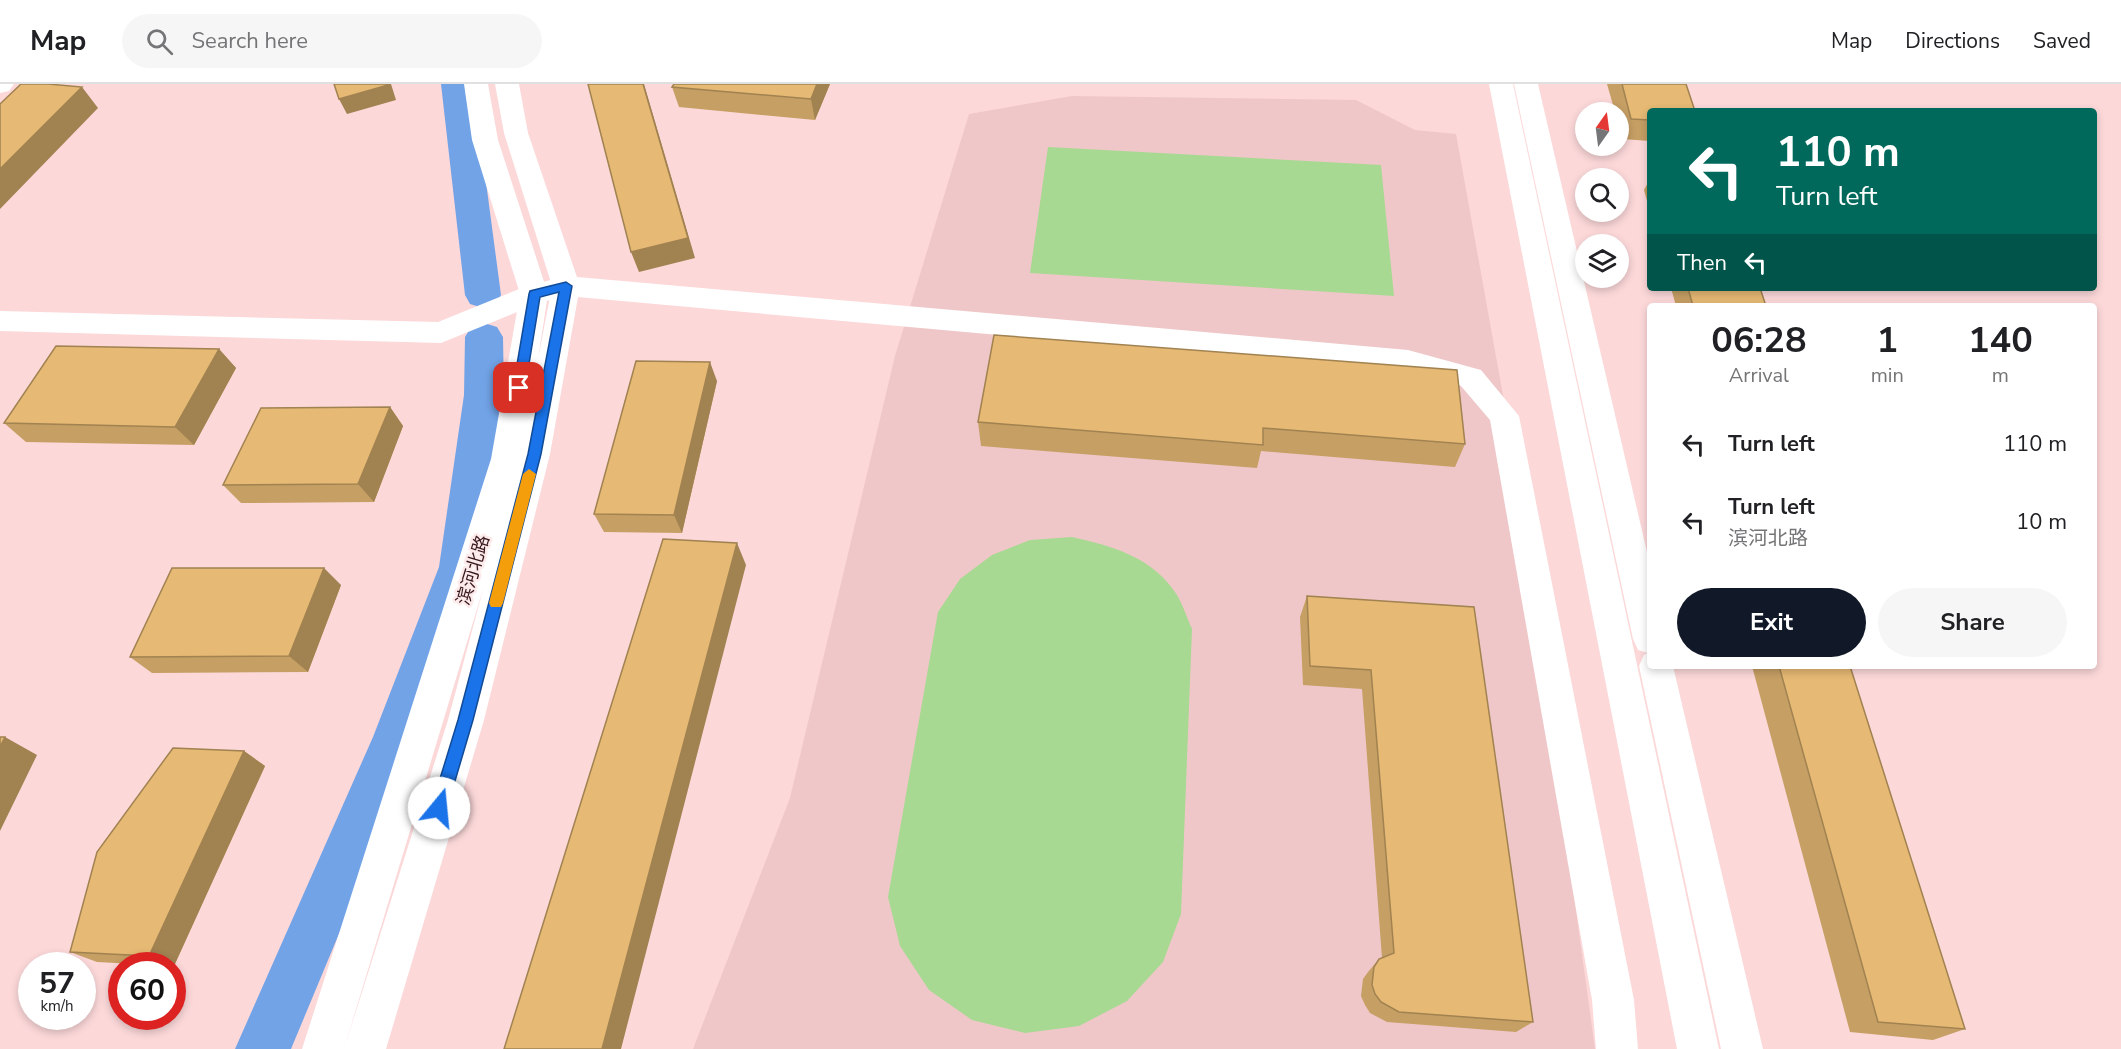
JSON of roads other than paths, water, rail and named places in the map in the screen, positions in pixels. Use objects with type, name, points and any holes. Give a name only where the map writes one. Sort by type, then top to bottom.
[{"type":"main road","name":"滨河北路","points":[[323,1049],[507,459],[534,294],[485,140],[476,84]]},
{"type":"main road","name":"滨河北路","points":[[365,1049],[466,720],[535,454],[566,286],[516,133],[507,84]]},
{"type":"main road","points":[[1501,84],[1698,1049]]},
{"type":"main road","points":[[1526,84],[1647,626]]},
{"type":"main road","points":[[0,321],[441,333],[534,294],[566,286],[1408,361],[1471,378],[1504,416],[1613,1000],[1617,1049]]},
{"type":"main road","points":[[1657,669],[1742,1049]]},
{"type":"waterway","points":[[457,84],[483,295]]},
{"type":"waterway","points":[[263,1049],[397,737],[461,567],[484,395],[484,337]]}]
